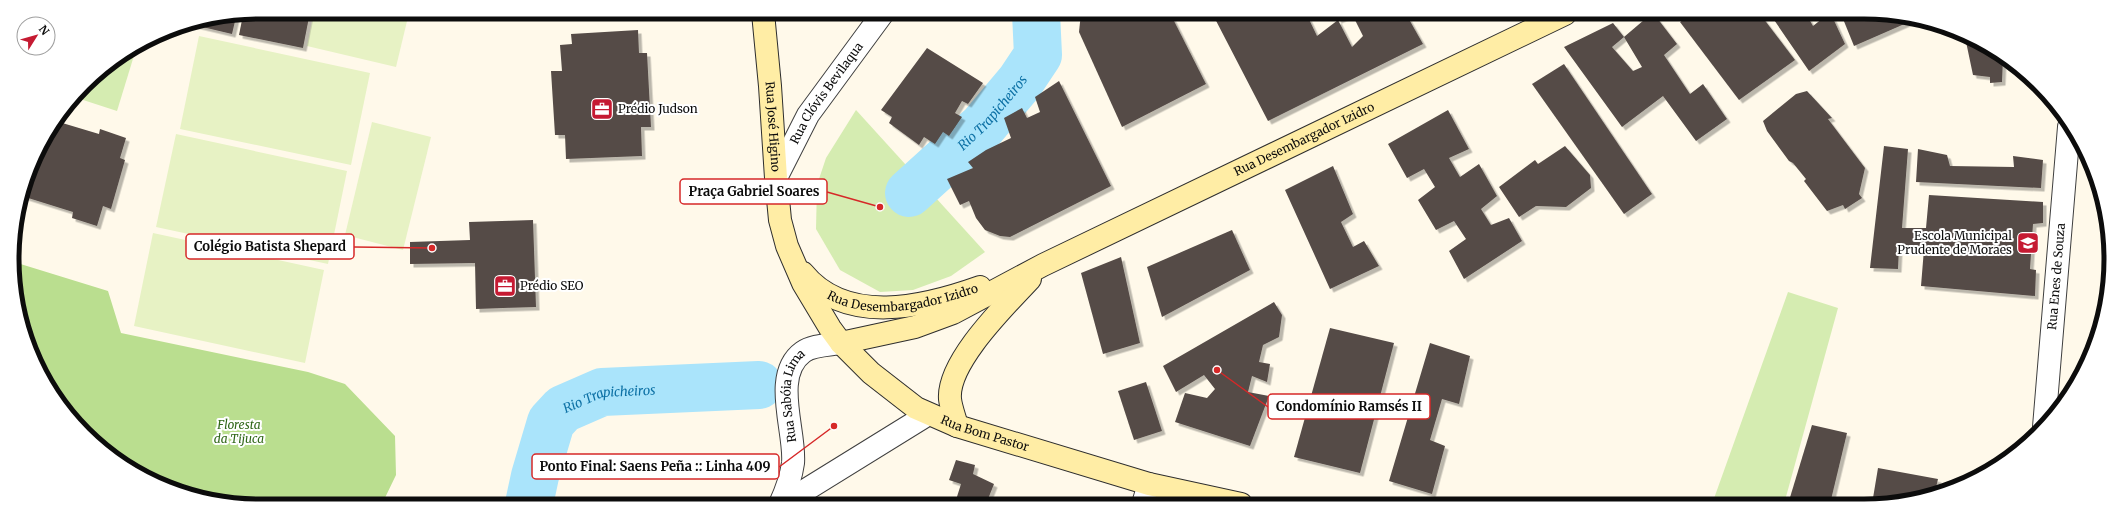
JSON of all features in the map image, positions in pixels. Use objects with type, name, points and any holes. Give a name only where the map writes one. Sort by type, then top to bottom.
[{"type":"street","name":"Rua José Higino","points":[[764,19],[780,220],[787,246],[795,263]]},
{"type":"street","name":"Rua Clóvis Bevilaqua","points":[[776,178],[808,114],[879,19]]},
{"type":"street","name":"Rua Desembargador Izidro","points":[[841,343],[915,327],[953,313],[1043,265],[1555,19]]},
{"type":"street","name":"Rua Enes de Souza","points":[[2045,416],[2068,133]]},
{"type":"street","name":"Rua Desembargador Izidro","points":[[795,263],[807,278],[840,300],[869,307],[909,306],[958,295],[1043,265]]},
{"type":"street","name":"Rua Bom Pastor","points":[[795,263],[812,300],[841,343],[871,373],[927,415],[1146,494],[1194,499]]},
{"type":"street","points":[[957,426],[950,398],[954,378],[963,359],[988,325],[1043,265]]},
{"type":"street","name":"Rua Sabóia Lima","points":[[783,499],[790,480],[793,462],[786,396],[791,365],[805,350],[841,343]]},
{"type":"street","name":"Rua Sabóia Lima","points":[[789,499],[927,415]]},
{"type":"green space","points":[[313,19],[408,19],[396,67],[307,46]]},
{"type":"green space","points":[[199,36],[370,73],[351,165],[180,129]]},
{"type":"green space","points":[[135,54],[117,111],[81,99],[89,89]]},
{"type":"green space","points":[[856,110],[985,252],[951,276],[913,290],[880,292],[840,270],[816,229],[817,185],[826,158]]},
{"type":"green space","points":[[372,122],[431,137],[403,250],[345,235]]},
{"type":"green space","points":[[176,134],[347,171],[328,264],[156,227]]},
{"type":"green space","points":[[153,233],[324,270],[305,363],[134,326]]},
{"type":"green space","name":"Floresta da Tijuca","points":[[19,264],[108,291],[121,333],[308,372],[345,384],[395,436],[396,475],[384,499],[259,499],[228,497],[197,491],[167,481],[139,467],[126,459],[89,429],[59,392],[51,379],[37,351],[27,321],[21,290]]},
{"type":"green space","points":[[1788,292],[1838,308],[1785,499],[1714,499]]},
{"type":"building","points":[[309,19],[303,48],[239,35],[242,20]]},
{"type":"building","points":[[1080,19],[1173,19],[1206,84],[1122,127],[1079,32]]},
{"type":"building","points":[[1215,19],[1309,19],[1317,36],[1338,20],[1352,47],[1363,36],[1354,19],[1409,19],[1423,44],[1268,121]]},
{"type":"building","points":[[1645,19],[1658,19],[1677,44],[1664,55],[1690,94],[1703,84],[1727,119],[1696,141],[1663,96],[1622,127],[1564,47],[1613,23],[1624,37]],"holes":[[[1624,37],[1642,67],[1633,71],[1612,47]]]},
{"type":"building","points":[[1684,19],[1764,19],[1795,60],[1739,100],[1680,22]]},
{"type":"building","points":[[1773,19],[1809,19],[1813,26],[1822,19],[1833,19],[1845,44],[1809,71]]},
{"type":"building","points":[[1843,19],[1880,20],[1906,23],[1854,46]]},
{"type":"building","points":[[235,21],[232,34],[200,26]]},
{"type":"building","name":"Prédio Judson","points":[[638,30],[639,53],[647,53],[651,127],[641,127],[642,156],[566,159],[565,135],[555,135],[551,71],[562,71],[560,45],[572,44],[571,34]]},
{"type":"building","points":[[1966,42],[1984,51],[2003,63],[2002,82],[1990,83],[1990,77],[1973,75]]},
{"type":"building","points":[[927,48],[983,83],[968,104],[962,101],[955,113],[962,117],[949,136],[943,132],[935,144],[924,137],[919,145],[889,123],[892,117],[881,110]]},
{"type":"building","points":[[1564,64],[1652,194],[1624,214],[1532,84]]},
{"type":"building","points":[[1059,81],[1111,186],[1010,237],[1000,236],[985,230],[976,218],[969,201],[960,205],[947,179],[973,168],[968,162],[986,150],[1011,138],[1004,118],[1022,108],[1027,118],[1040,112],[1035,97]]},
{"type":"building","points":[[1807,91],[1832,118],[1828,119],[1865,168],[1859,194],[1862,198],[1845,209],[1843,205],[1827,211],[1804,181],[1806,179],[1793,163],[1789,161],[1767,131],[1763,121],[1796,94]]},
{"type":"building","points":[[1448,110],[1469,149],[1449,158],[1460,177],[1479,164],[1497,196],[1481,209],[1491,225],[1509,218],[1522,241],[1464,279],[1449,251],[1466,239],[1454,221],[1436,230],[1418,200],[1435,187],[1424,169],[1407,178],[1388,144]]},
{"type":"building","points":[[62,123],[99,134],[100,129],[126,138],[120,158],[125,160],[111,209],[103,206],[97,226],[72,218],[73,212],[27,198],[37,167],[59,126]]},
{"type":"building","points":[[1565,146],[1590,175],[1591,188],[1566,207],[1536,206],[1519,217],[1499,187],[1535,160],[1538,164]]},
{"type":"building","points":[[1884,146],[1908,149],[1902,228],[1926,228],[1929,195],[2043,202],[2043,223],[2033,224],[2030,269],[2036,270],[2035,296],[1921,286],[1924,249],[1899,248],[1898,269],[1870,268]]},
{"type":"building","points":[[1918,149],[1947,155],[1950,166],[2014,167],[2013,156],[2043,160],[2041,188],[1916,182]]},
{"type":"building","points":[[1333,166],[1353,214],[1341,222],[1353,247],[1364,241],[1379,266],[1330,289],[1285,190]]},
{"type":"building","name":"Prédio SEO","points":[[533,220],[536,307],[476,309],[475,263],[410,264],[410,242],[470,240],[469,222]]},
{"type":"building","points":[[1232,230],[1250,270],[1162,317],[1147,267]]},
{"type":"building","points":[[1121,257],[1140,343],[1103,354],[1081,273]]},
{"type":"building","points":[[1274,302],[1282,315],[1279,337],[1263,345],[1259,362],[1270,364],[1267,382],[1252,376],[1248,392],[1269,396],[1250,446],[1175,422],[1185,393],[1207,398],[1215,389],[1204,375],[1176,392],[1163,366]]},
{"type":"building","points":[[1330,328],[1394,343],[1360,473],[1294,457]]},
{"type":"building","points":[[1430,343],[1470,356],[1459,404],[1442,399],[1430,440],[1445,446],[1432,494],[1389,481]]},
{"type":"building","points":[[1146,382],[1162,431],[1134,440],[1118,391]]},
{"type":"building","points":[[1812,425],[1847,433],[1831,499],[1790,499]]},
{"type":"building","points":[[956,460],[975,465],[973,474],[994,484],[988,499],[956,499],[961,484],[949,480]]},
{"type":"building","points":[[1878,468],[1938,479],[1936,488],[1926,491],[1895,497],[1873,498]]},
{"type":"waterway","name":"Rio Trapicheiros","points":[[909,193],[983,126],[1020,82],[1038,55],[1036,19]]},
{"type":"waterway","name":"Rio Trapicheiros","points":[[530,499],[535,476],[551,422],[563,409],[602,392],[759,385]]},
{"type":"place","name":"Prédio Judson","points":[[602,109]]},
{"type":"place","name":"Praça Gabriel Soares","points":[[880,207]]},
{"type":"place","name":"Escola Municipal Prudente de Moraes","points":[[2028,243]]},
{"type":"place","name":"Colégio Batista Shepard","points":[[432,248]]},
{"type":"place","name":"Prédio SEO","points":[[505,286]]},
{"type":"place","name":"Condomínio Ramsés II","points":[[1217,370]]},
{"type":"place","name":"Ponto Final: Saens Peña :: Linha 409","points":[[834,426]]}]
